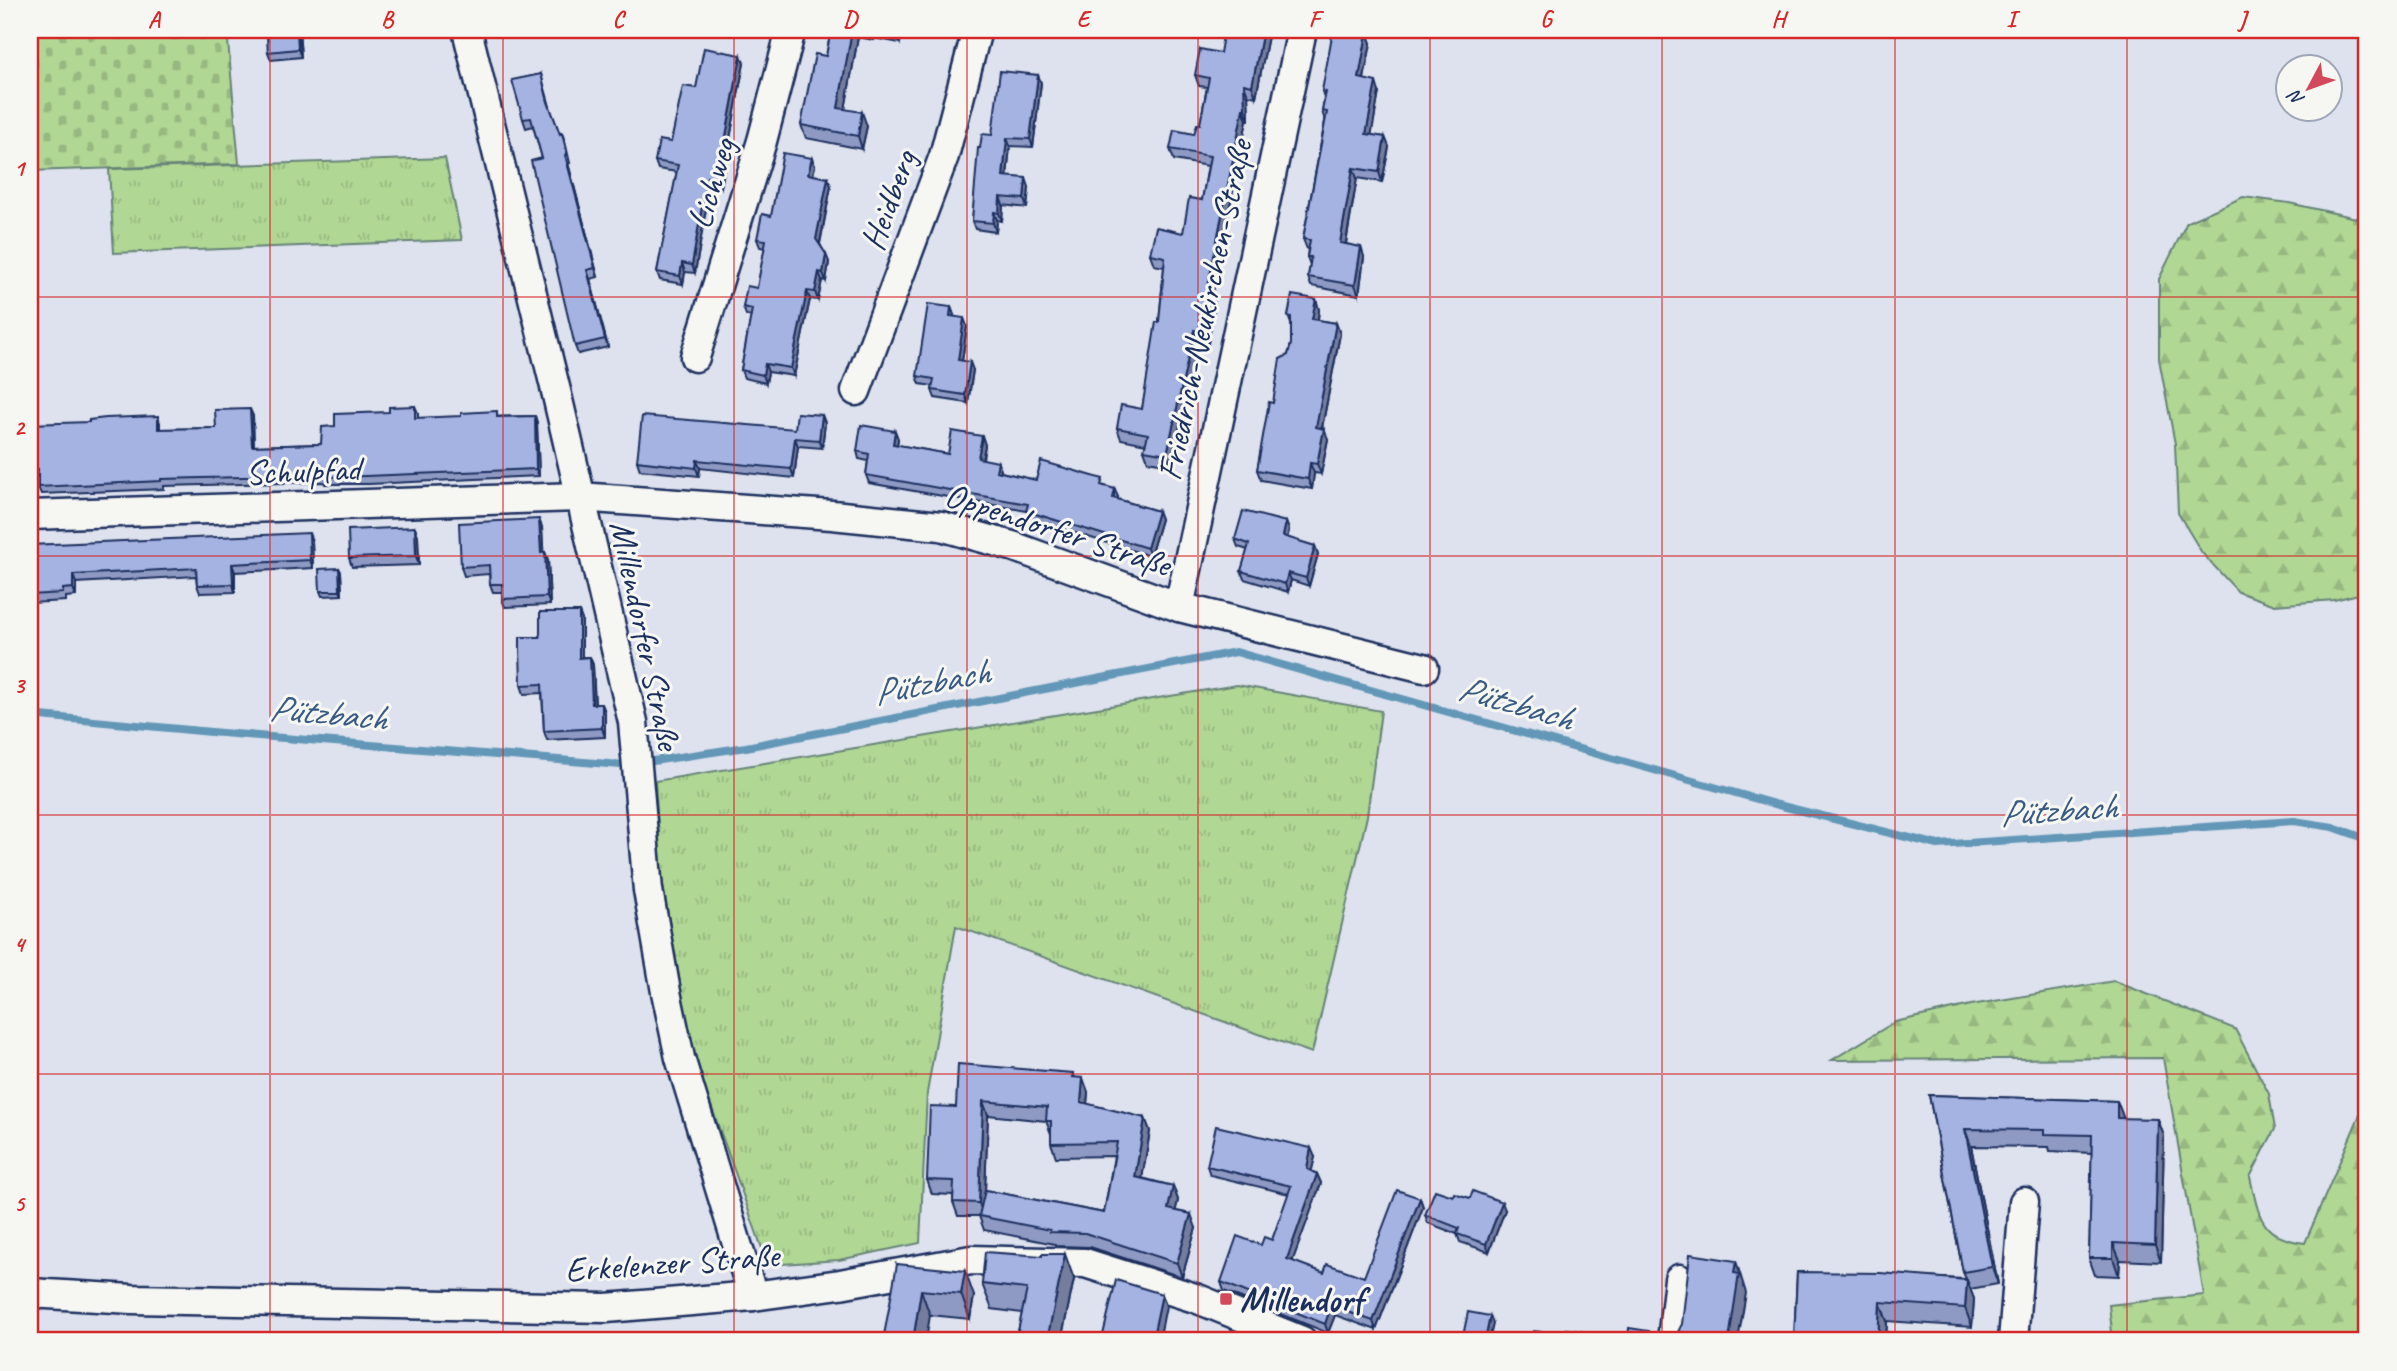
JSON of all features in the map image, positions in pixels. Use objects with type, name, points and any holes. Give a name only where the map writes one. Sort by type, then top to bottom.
[{"type":"street","name":"Millendorfer Straße","points":[[467,30],[556,391],[633,722],[648,890],[677,1045],[752,1296]]},
{"type":"street","name":"Lichweg","points":[[695,357],[762,141],[791,30]]},
{"type":"street","name":"Heidberg","points":[[856,391],[944,156],[977,30]]},
{"type":"street","name":"Friedrich-Neukirchen-Straße","points":[[1179,607],[1302,30]]},
{"type":"street","name":"Schulpfad","points":[[30,515],[579,497]]},
{"type":"street","name":"Oppendorfer Straße","points":[[579,497],[941,526],[1013,546],[1179,607],[1424,668]]},
{"type":"street","points":[[2013,1341],[2024,1202]]},
{"type":"street","name":"Erkelenzer Straße","points":[[30,1293],[132,1299],[606,1308],[752,1296],[840,1284],[971,1260],[1085,1263],[1198,1299],[1302,1341]]},
{"type":"street","points":[[1672,1341],[1679,1279]]},
{"type":"green space","points":[[30,30],[227,30],[239,164],[30,171]]},
{"type":"green space","points":[[445,158],[462,240],[114,253],[109,169]]},
{"type":"green space","points":[[2243,197],[2289,203],[2356,218],[2367,228],[2367,592],[2334,600],[2275,605],[2238,592],[2202,553],[2178,513],[2175,444],[2159,359],[2159,279],[2187,222]]},
{"type":"green space","points":[[1237,685],[1381,711],[1367,816],[1312,1053],[956,926],[927,1093],[920,1243],[839,1260],[768,1265],[692,1052],[661,874],[655,781]]},
{"type":"green space","points":[[2114,981],[2235,1029],[2269,1094],[2275,1129],[2250,1177],[2259,1214],[2270,1230],[2279,1236],[2305,1243],[2367,1098],[2367,1341],[2113,1341],[2109,1305],[2204,1295],[2163,1058],[1832,1060],[1895,1022],[1971,1005]]},
{"type":"building","points":[[267,30],[297,30],[298,49],[268,52]]},
{"type":"building","points":[[831,30],[852,30],[838,108],[862,112],[858,136],[801,125],[815,54],[826,56]]},
{"type":"building","points":[[1224,30],[1263,30],[1252,86],[1244,84],[1245,109],[1207,291],[1211,292],[1204,332],[1194,330],[1167,454],[1144,450],[1148,434],[1117,428],[1121,405],[1142,409],[1156,322],[1159,322],[1165,257],[1150,254],[1156,227],[1183,233],[1189,198],[1202,200],[1210,156],[1170,149],[1174,130],[1194,134],[1197,124],[1200,124],[1209,78],[1195,75],[1200,49],[1220,53]]},
{"type":"building","points":[[1333,30],[1367,33],[1359,78],[1376,82],[1366,134],[1385,137],[1379,172],[1353,168],[1340,243],[1361,247],[1355,285],[1308,277],[1310,240],[1303,239],[1327,112],[1322,111],[1326,92],[1322,91]]},
{"type":"building","points":[[704,48],[741,55],[718,179],[707,177],[692,265],[682,263],[680,276],[657,272],[678,165],[655,161],[659,140],[671,142],[683,86],[696,88]]},
{"type":"building","points":[[1000,71],[1038,75],[1030,139],[1007,138],[1003,176],[1026,178],[1024,199],[1000,197],[999,213],[994,212],[993,223],[972,221],[978,148],[982,134],[992,135]]},
{"type":"building","points":[[541,74],[548,102],[560,134],[562,133],[567,154],[565,155],[595,268],[587,270],[605,339],[575,346],[531,161],[542,158],[531,118],[523,119],[512,80]]},
{"type":"building","points":[[783,153],[812,158],[808,174],[828,178],[816,239],[826,254],[823,273],[819,272],[815,292],[807,291],[791,368],[765,364],[763,375],[741,370],[752,309],[743,307],[747,286],[757,288],[766,240],[757,239],[762,214],[771,216]]},
{"type":"building","points":[[1292,295],[1316,299],[1312,319],[1336,323],[1316,427],[1324,429],[1317,464],[1310,463],[1308,479],[1257,470],[1280,359],[1288,355],[1291,344],[1291,317],[1288,316]]},
{"type":"building","points":[[928,304],[951,307],[950,316],[964,318],[958,360],[970,362],[965,395],[932,390],[934,379],[917,376]]},
{"type":"building","points":[[415,406],[415,418],[497,411],[497,417],[535,416],[536,469],[366,476],[161,479],[38,487],[38,469],[30,470],[30,424],[158,416],[158,429],[216,428],[215,410],[250,409],[252,446],[321,444],[322,427],[335,426],[335,414],[389,412],[389,407]]},
{"type":"building","points":[[797,413],[822,415],[819,440],[795,438],[791,469],[697,460],[696,468],[637,461],[642,416],[795,429]]},
{"type":"building","points":[[861,425],[895,431],[893,444],[948,454],[952,431],[982,436],[978,458],[998,462],[996,471],[1036,480],[1041,461],[1103,479],[1101,485],[1115,489],[1113,498],[1158,511],[1147,548],[1026,511],[1028,504],[866,475],[869,454],[857,451]]},
{"type":"building","points":[[1243,511],[1286,522],[1283,536],[1315,546],[1306,578],[1288,573],[1285,584],[1241,571],[1249,544],[1235,539]]},
{"type":"building","points":[[539,519],[541,553],[545,552],[547,597],[502,599],[502,584],[490,584],[489,565],[461,567],[459,523]]},
{"type":"building","points":[[415,527],[416,556],[349,558],[348,530]]},
{"type":"building","points":[[309,533],[310,560],[232,564],[233,584],[197,585],[196,568],[73,575],[73,588],[63,589],[63,593],[30,595],[30,545]]},
{"type":"building","points":[[339,568],[340,591],[320,591],[319,569]]},
{"type":"building","points":[[540,612],[579,612],[579,658],[590,657],[592,704],[602,704],[602,728],[544,731],[542,684],[521,685],[520,637],[540,637]]},
{"type":"building","points":[[958,1064],[1073,1073],[1072,1077],[1083,1078],[1081,1102],[1145,1118],[1135,1177],[1173,1186],[1168,1209],[1191,1214],[1177,1263],[1085,1233],[1050,1232],[979,1216],[985,1190],[1104,1213],[1117,1142],[1051,1143],[1051,1121],[1046,1121],[1047,1107],[983,1101],[979,1203],[953,1202],[954,1181],[927,1180],[930,1106],[956,1107]]},
{"type":"building","points":[[1929,1095],[2117,1101],[2117,1118],[2158,1119],[2155,1245],[2113,1243],[2113,1258],[2089,1258],[2092,1135],[2044,1134],[2044,1130],[1965,1129],[1992,1267],[1963,1272]]},
{"type":"building","points":[[1216,1126],[1311,1148],[1307,1169],[1317,1174],[1287,1259],[1324,1273],[1327,1264],[1364,1277],[1397,1190],[1420,1198],[1373,1321],[1331,1306],[1325,1324],[1221,1282],[1237,1236],[1261,1245],[1264,1237],[1272,1240],[1291,1186],[1207,1166]]},
{"type":"building","points":[[1435,1190],[1470,1198],[1473,1191],[1502,1202],[1486,1244],[1457,1234],[1459,1228],[1425,1215]]},
{"type":"building","points":[[985,1252],[1042,1256],[1065,1254],[1047,1340],[1054,1341],[1016,1341],[1027,1289],[982,1284]]},
{"type":"building","points":[[1690,1254],[1736,1261],[1734,1273],[1739,1274],[1729,1340],[1681,1341],[1682,1332],[1678,1332],[1682,1324]]},
{"type":"building","points":[[897,1264],[965,1271],[961,1294],[921,1290],[913,1341],[883,1341]]},
{"type":"building","points":[[1797,1272],[1880,1273],[1967,1280],[1965,1308],[1880,1302],[1878,1341],[1794,1341]]},
{"type":"building","points":[[1116,1280],[1162,1294],[1152,1341],[1105,1341],[1107,1335],[1103,1335]]},
{"type":"building","points":[[1468,1312],[1490,1316],[1486,1336],[1511,1341],[1462,1341]]},
{"type":"building","points":[[1629,1328],[1649,1331],[1648,1341],[1532,1341],[1534,1331],[1565,1335],[1567,1329],[1628,1340]]},
{"type":"building","points":[[2089,1334],[2089,1341],[2057,1341],[2057,1337]]},
{"type":"waterway","name":"Pützbach","points":[[653,761],[746,747],[1236,652],[1778,805],[1938,845],[2294,821],[2333,827],[2367,839]]},
{"type":"waterway","name":"Pützbach","points":[[30,715],[621,765]]},
{"type":"place","name":"Millendorf","points":[[1226,1299]]}]
